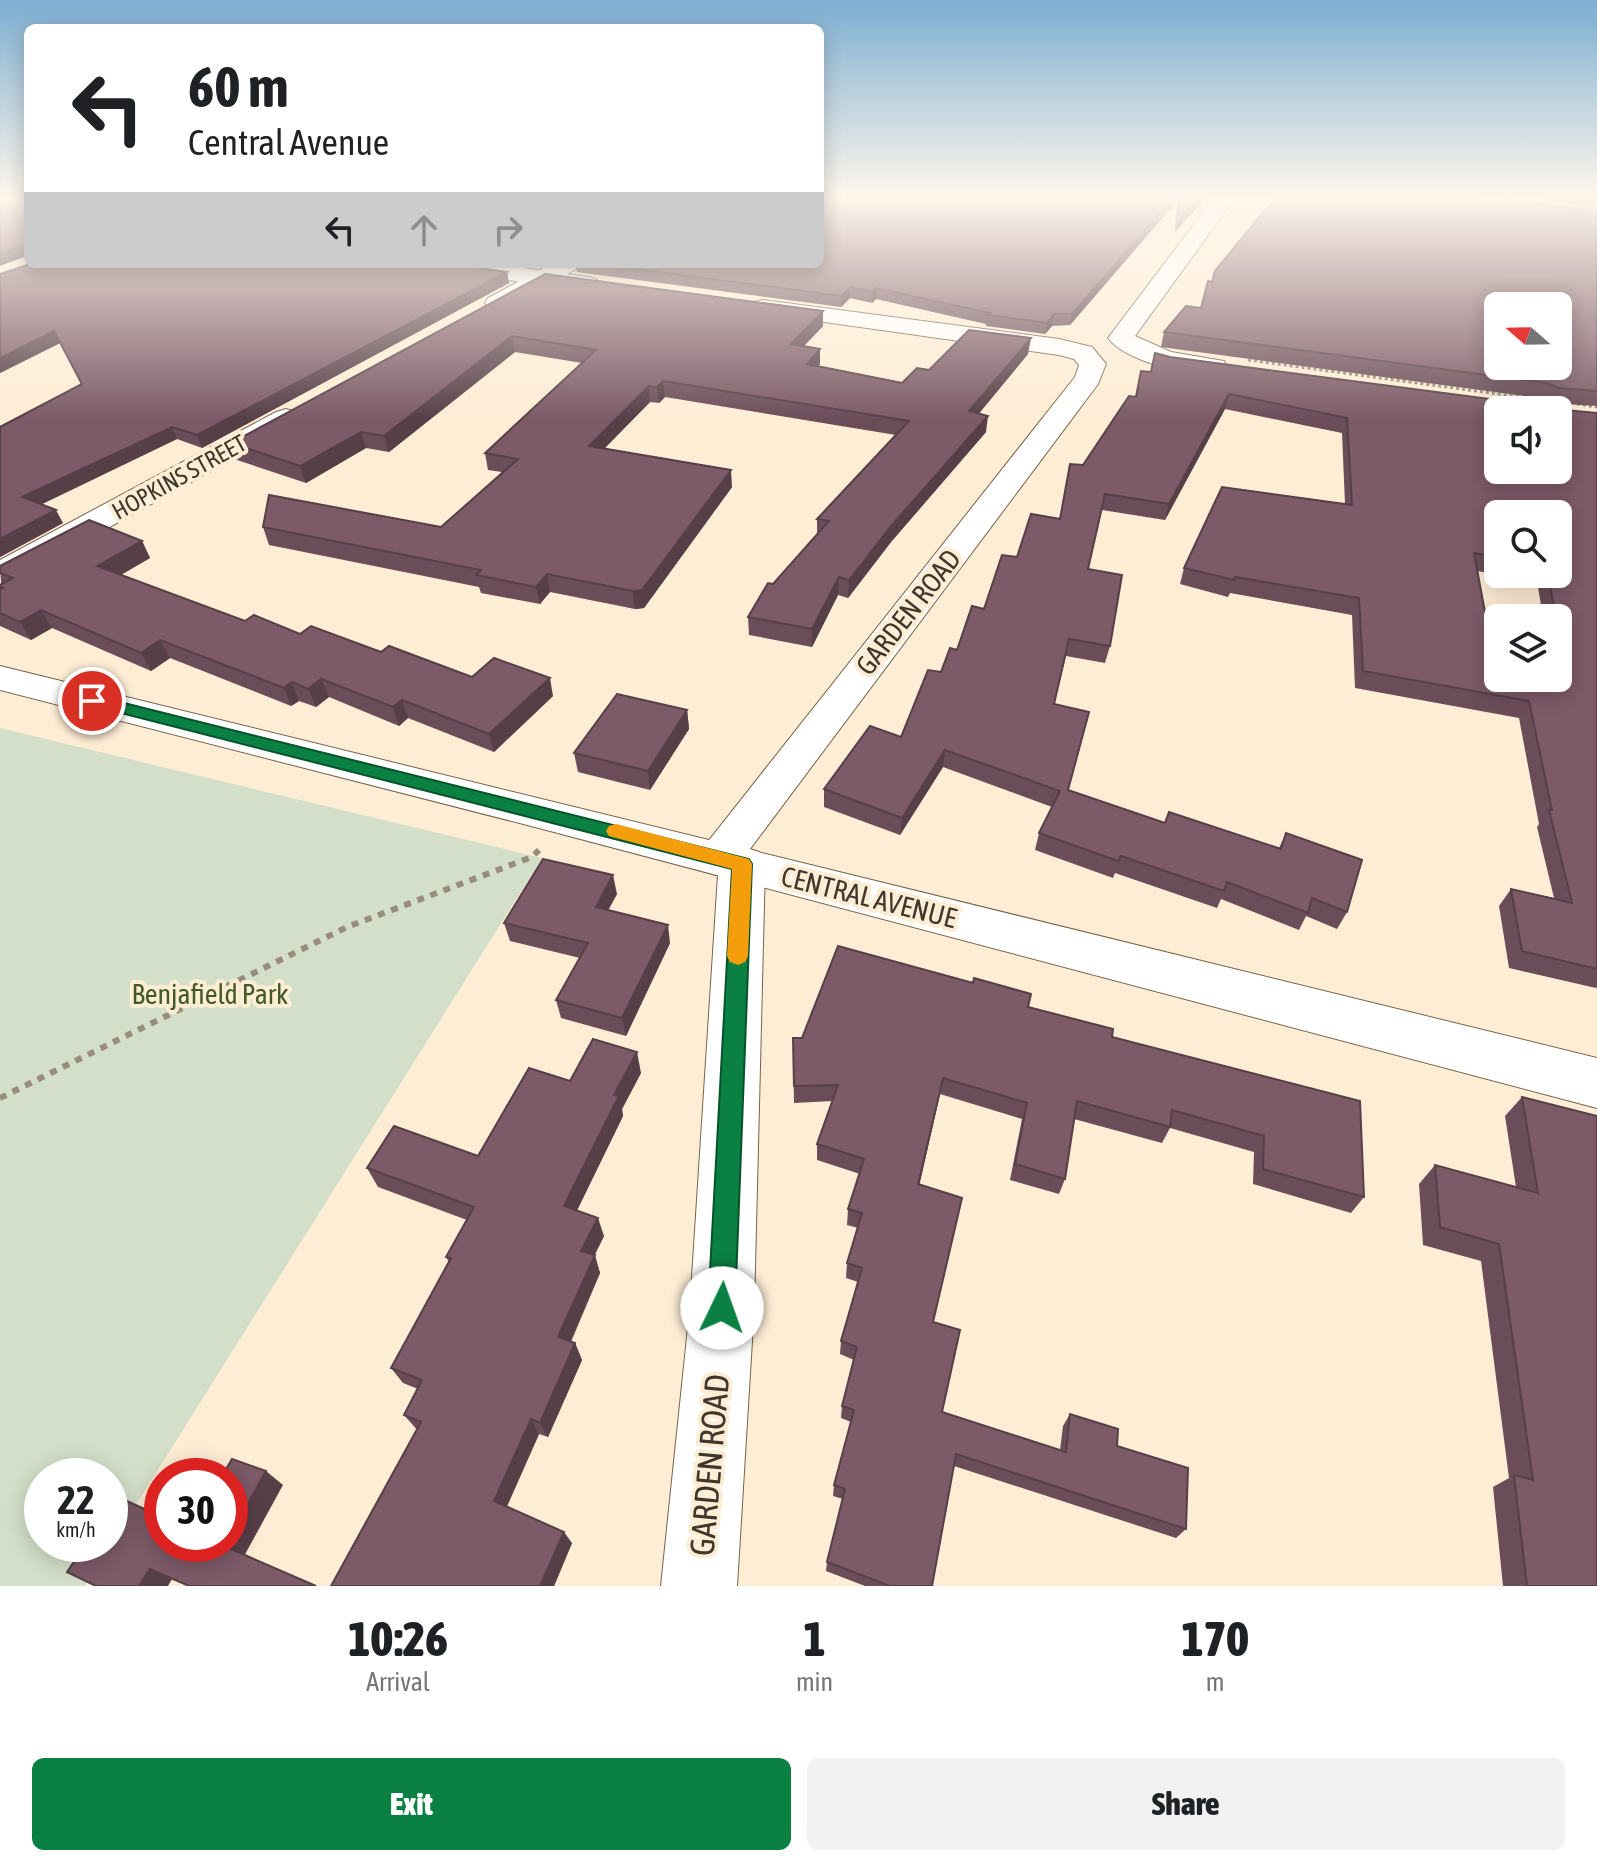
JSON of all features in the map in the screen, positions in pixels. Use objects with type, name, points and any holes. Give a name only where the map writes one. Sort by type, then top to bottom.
[{"type":"street","points":[[475,315],[554,272]]},
{"type":"street","points":[[559,272],[609,287]]},
{"type":"street","points":[[1170,272],[1121,338],[1140,352],[1167,361],[1241,365]]},
{"type":"street","name":"GARDEN ROAD","points":[[699,1586],[722,1308],[730,861],[1088,378],[1093,364],[1083,353],[1059,347],[733,303]]},
{"type":"street","name":"HOPKINS STREET","points":[[0,574],[312,404]]},
{"type":"street","name":"CENTRAL AVENUE","points":[[0,678],[572,820],[1597,1083]]},
{"type":"path","points":[[1241,365],[1517,396]]},
{"type":"path","points":[[1572,404],[1597,407]]},
{"type":"path","points":[[0,1098],[347,927],[532,857],[572,820]]},
{"type":"green space","name":"Benjafield Park","points":[[0,728],[542,858],[165,1458],[144,1458],[144,1492],[128,1518],[128,1458],[24,1458],[24,1562],[100,1562],[85,1586],[0,1586]]},
{"type":"building","points":[[507,272],[197,435],[172,427],[22,497],[56,510],[0,539],[0,427],[82,384],[54,331],[0,358],[0,274]]},
{"type":"building","points":[[658,272],[1109,272],[1072,314],[1054,314],[1047,323],[988,315],[990,313],[876,288],[872,291],[850,287],[842,296]]},
{"type":"building","points":[[1215,272],[1597,272],[1597,391],[1559,388],[1524,380],[1572,380],[1572,292],[1484,292],[1484,375],[1164,332],[1186,306],[1201,308],[1208,281],[1212,282]]},
{"type":"building","points":[[545,274],[823,311],[791,344],[820,349],[807,364],[902,383],[917,368],[929,370],[969,330],[1031,338],[969,411],[988,416],[892,525],[849,580],[839,577],[812,629],[748,617],[768,583],[773,584],[829,521],[817,519],[909,421],[663,381],[657,387],[649,386],[589,446],[731,470],[642,590],[633,591],[547,574],[536,587],[476,575],[481,570],[263,527],[269,495],[441,527],[518,459],[485,453],[596,350],[512,336],[384,436],[361,432],[300,466],[231,443]]},
{"type":"building","points":[[1155,353],[1484,398],[1484,484],[1572,484],[1572,411],[1597,413],[1597,969],[1522,951],[1511,889],[1572,903],[1549,810],[1552,810],[1529,701],[1363,671],[1359,598],[1235,577],[1234,580],[1184,568],[1222,487],[1352,505],[1347,418],[1229,394],[1169,504],[1105,494],[1088,569],[1122,575],[1110,646],[1069,639],[1054,704],[1089,712],[1068,790],[1165,823],[1169,812],[1281,849],[1286,833],[1362,860],[1347,912],[1312,898],[1308,913],[1227,882],[1224,891],[1121,856],[1118,861],[1039,833],[1060,791],[945,750],[902,818],[824,789],[870,726],[901,737],[928,670],[941,672],[950,648],[957,650],[972,606],[984,609],[1002,555],[1017,557],[1031,514],[1060,519],[1070,464],[1083,465],[1129,396],[1136,397],[1141,371],[1151,372]],"holes":[[[1484,500],[1572,500],[1572,588],[1551,588],[1553,604],[1572,604],[1572,692],[1484,692],[1484,607],[1474,553],[1484,555]]]},
{"type":"building","points":[[89,520],[142,541],[97,566],[245,621],[254,615],[300,634],[311,626],[381,652],[389,646],[472,677],[494,658],[550,678],[489,734],[402,700],[393,707],[321,679],[308,689],[292,682],[284,688],[160,640],[141,653],[41,610],[20,622],[0,613],[0,590],[3,588],[0,585],[13,578],[0,573],[0,566]]},
{"type":"building","points":[[617,694],[687,710],[648,771],[574,753]]},
{"type":"building","points":[[543,859],[613,875],[596,907],[668,925],[622,1018],[556,1000],[588,943],[504,923]]},
{"type":"building","points":[[838,946],[973,983],[974,978],[1031,994],[1028,1007],[1113,1029],[1112,1037],[1360,1101],[1364,1197],[1263,1169],[1264,1136],[1172,1110],[1170,1127],[1077,1101],[1065,1179],[1015,1164],[1027,1103],[943,1078],[918,1184],[962,1198],[933,1322],[960,1330],[942,1412],[1066,1452],[1070,1414],[1118,1429],[1117,1446],[1188,1468],[1186,1529],[956,1454],[932,1586],[890,1586],[827,1562],[845,1489],[834,1485],[854,1410],[842,1406],[857,1347],[841,1341],[862,1268],[847,1263],[862,1213],[848,1209],[864,1159],[817,1144],[838,1085],[794,1086],[793,1038],[802,1038]]},
{"type":"building","points":[[593,1039],[637,1052],[614,1095],[619,1096],[564,1206],[598,1218],[581,1251],[595,1255],[558,1337],[575,1343],[540,1423],[531,1419],[494,1501],[564,1532],[540,1586],[331,1586],[421,1422],[404,1415],[422,1380],[391,1368],[451,1258],[446,1257],[474,1207],[367,1168],[394,1126],[478,1156],[529,1068],[570,1081]]},
{"type":"building","points":[[1522,1097],[1597,1116],[1597,1586],[1527,1586],[1514,1475],[1533,1480],[1499,1244],[1440,1227],[1435,1165],[1538,1193]]},
{"type":"building","points":[[248,1465],[266,1471],[248,1504]]},
{"type":"building","points":[[128,1502],[144,1509],[144,1562],[248,1562],[248,1556],[316,1586],[189,1586],[150,1569],[139,1586],[96,1586],[67,1572],[74,1562],[128,1562]]},
{"type":"slow traffic","points":[[616,831],[742,864],[738,956]]},
{"type":"route","points":[[92,701],[742,864],[722,1308]]}]
